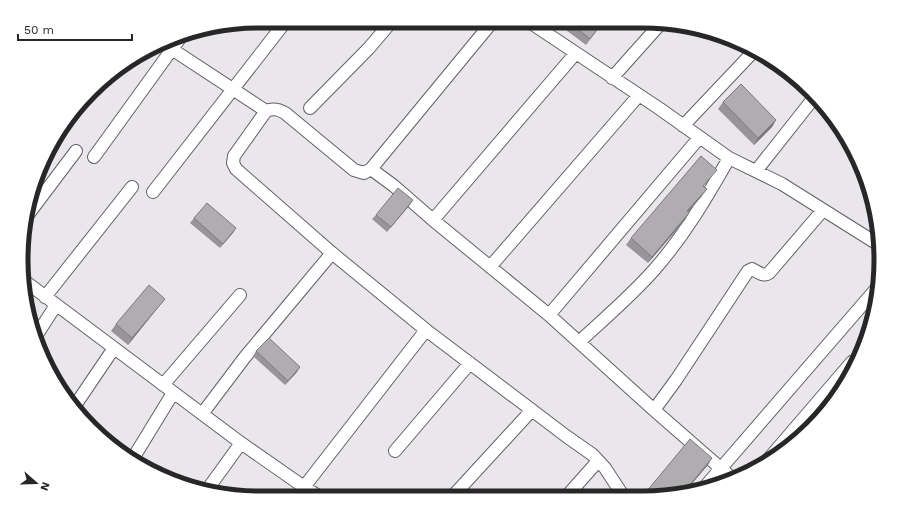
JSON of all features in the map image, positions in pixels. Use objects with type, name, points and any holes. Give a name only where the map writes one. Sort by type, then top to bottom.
[{"type":"street","points":[[153,192],[281,28]]},
{"type":"street","points":[[310,108],[369,48],[386,28]]},
{"type":"street","points":[[487,28],[371,169],[364,174],[354,170],[279,109],[266,111],[234,156],[233,163],[236,169],[332,253],[426,330],[593,455],[605,468],[620,491]]},
{"type":"street","points":[[538,28],[729,158],[782,184],[874,242]]},
{"type":"street","points":[[612,78],[657,28]]},
{"type":"street","points":[[169,47],[266,111]]},
{"type":"street","points":[[94,158],[167,48]]},
{"type":"street","points":[[433,220],[575,54]]},
{"type":"street","points":[[683,126],[750,55]]},
{"type":"street","points":[[490,267],[638,95]]},
{"type":"street","points":[[756,171],[811,101]]},
{"type":"street","points":[[550,315],[699,138]]},
{"type":"street","points":[[34,207],[76,151]]},
{"type":"street","points":[[579,342],[630,295],[655,269],[704,202],[729,158]]},
{"type":"street","points":[[371,169],[394,186],[433,220],[550,315],[654,410],[728,474]]},
{"type":"street","points":[[45,297],[132,188]]},
{"type":"street","points":[[654,410],[676,380],[748,271],[752,269],[762,275],[769,273],[823,210]]},
{"type":"street","points":[[202,414],[245,357],[332,253]]},
{"type":"street","points":[[29,285],[241,443],[310,491]]},
{"type":"street","points":[[709,481],[871,294]]},
{"type":"street","points":[[135,454],[168,389],[240,295]]},
{"type":"street","points":[[39,331],[56,306]]},
{"type":"street","points":[[301,491],[426,330]]},
{"type":"street","points":[[77,402],[114,348]]},
{"type":"street","points":[[395,452],[470,363]]},
{"type":"street","points":[[787,440],[844,374]]},
{"type":"street","points":[[458,491],[532,410]]},
{"type":"street","points":[[210,486],[241,443]]},
{"type":"street","points":[[572,491],[598,461]]},
{"type":"building","points":[[577,28],[598,28],[590,39]]},
{"type":"building","points":[[741,84],[776,120],[758,138],[723,102]]},
{"type":"building","points":[[701,156],[717,170],[703,186],[707,189],[687,211],[689,213],[652,257],[631,238]]},
{"type":"building","points":[[398,188],[413,200],[391,227],[376,215]]},
{"type":"building","points":[[207,203],[236,228],[223,244],[194,218]]},
{"type":"building","points":[[149,285],[165,299],[132,338],[116,324]]},
{"type":"building","points":[[269,338],[300,367],[288,381],[256,351]]},
{"type":"building","points":[[690,439],[712,458],[688,487],[647,491]]}]
